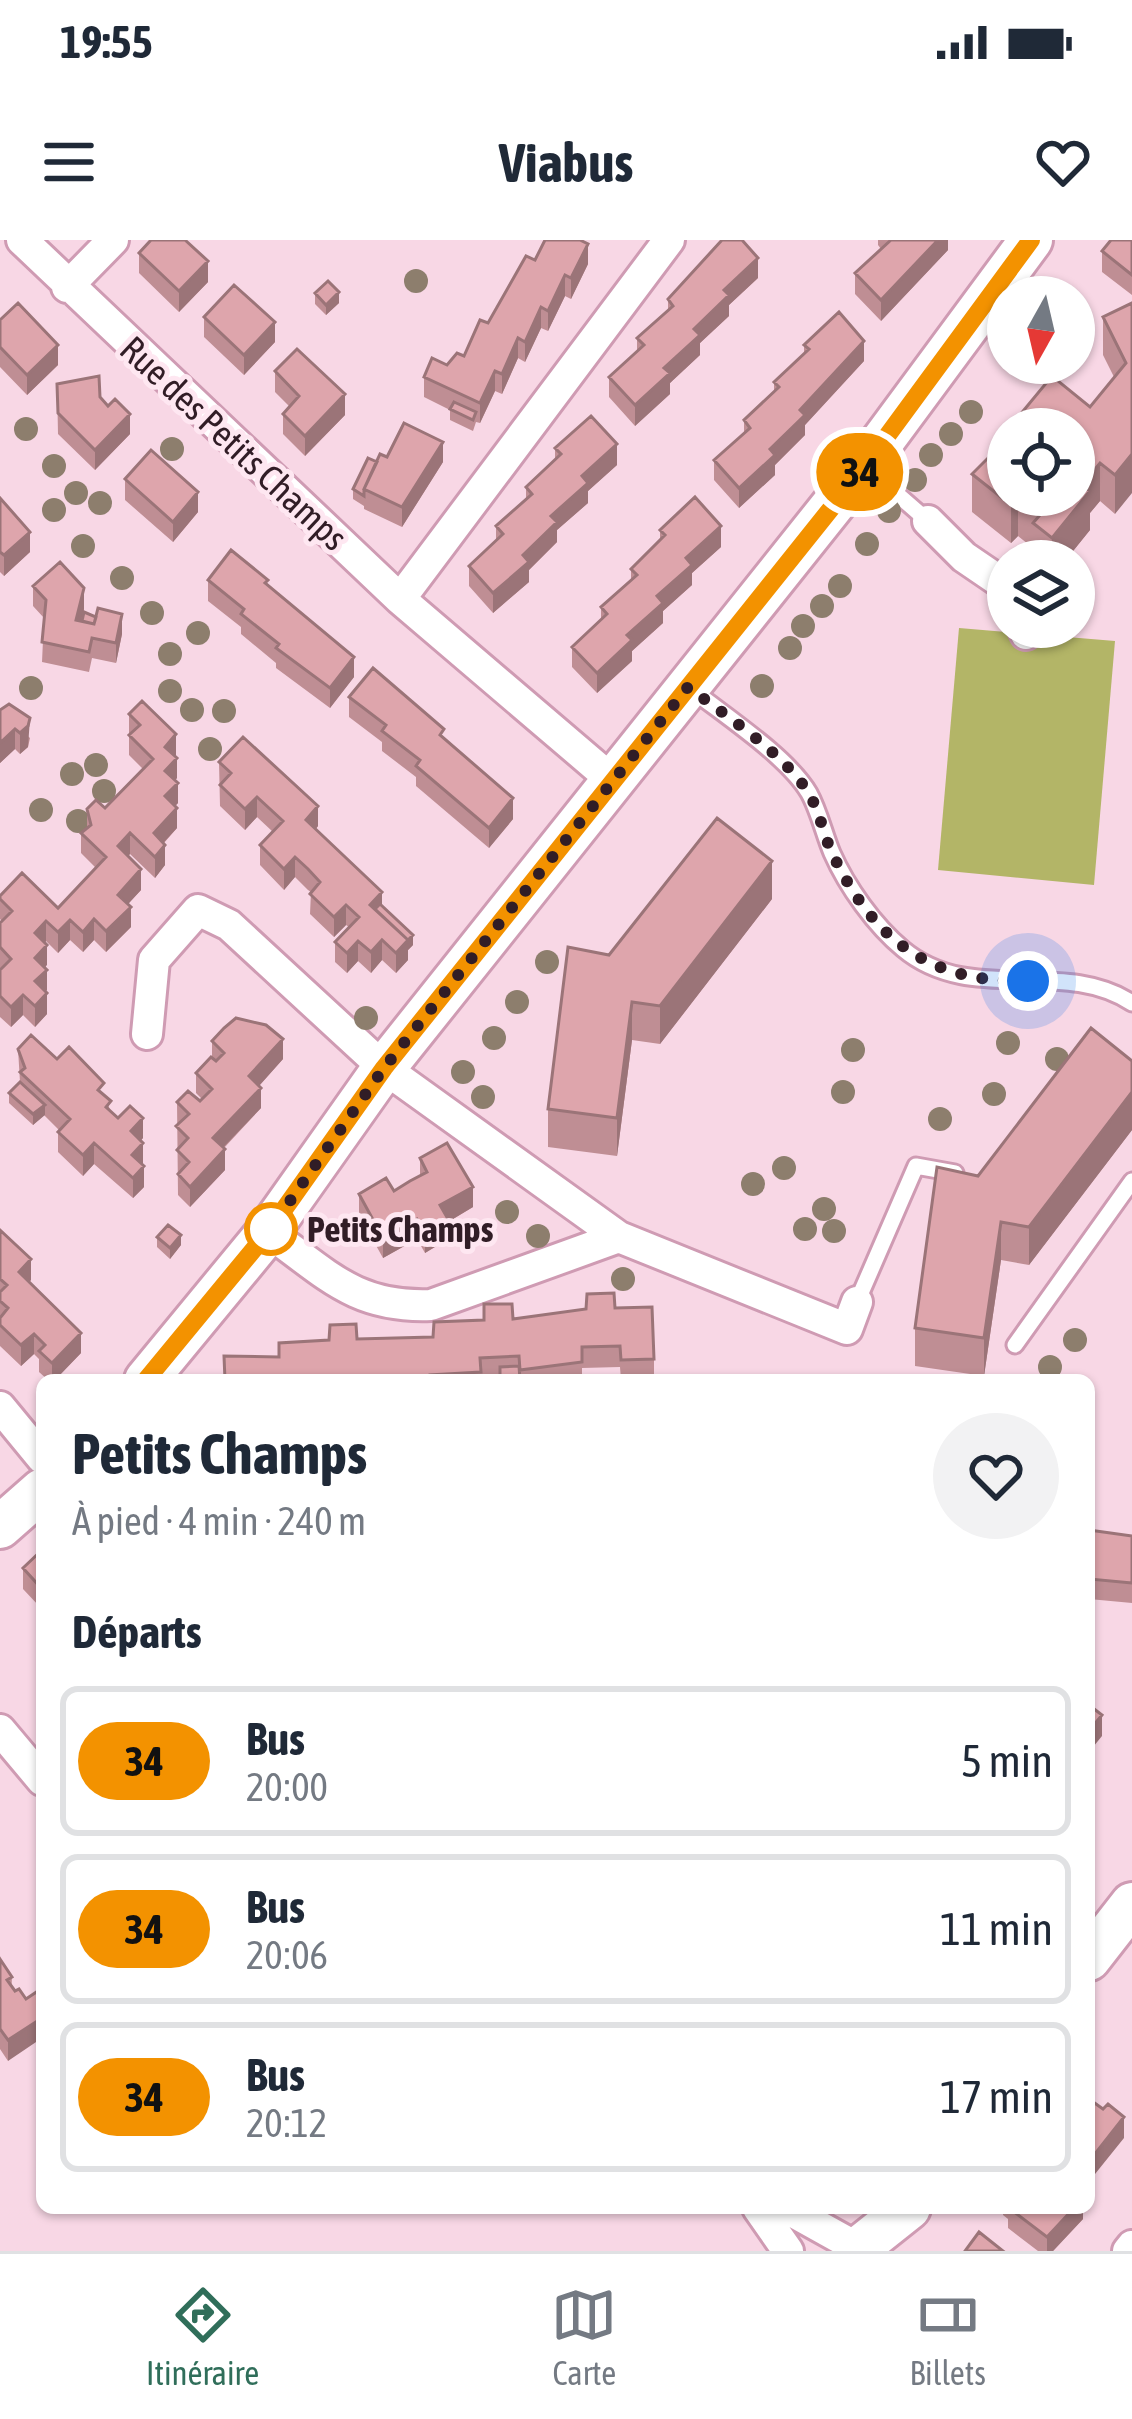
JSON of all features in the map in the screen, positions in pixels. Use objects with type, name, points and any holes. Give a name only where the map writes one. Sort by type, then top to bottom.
[{"type":"street","name":"Rue des Petits Champs","points":[[22,240],[400,599],[612,780]]},
{"type":"street","points":[[67,287],[113,240]]},
{"type":"street","points":[[400,599],[669,240]]},
{"type":"street","points":[[151,1374],[268,1232],[384,1068],[865,466],[1031,240]]},
{"type":"street","points":[[928,521],[987,573]]},
{"type":"street","points":[[147,1034],[154,960],[198,910],[229,925],[384,1068],[619,1237],[847,1329],[857,1302]]},
{"type":"street","points":[[268,1232],[365,1300],[399,1306],[431,1305],[619,1237]]},
{"type":"street","points":[[0,1407],[36,1451]]},
{"type":"street","points":[[0,1527],[36,1495]]},
{"type":"street","points":[[0,1730],[36,1773]]},
{"type":"street","points":[[1095,1951],[1132,1904]]},
{"type":"street","points":[[762,2214],[788,2251]]},
{"type":"street","points":[[799,2214],[850,2239],[898,2214]]},
{"type":"lane","points":[[865,466],[928,521]]},
{"type":"lane","points":[[688,687],[808,791],[834,858],[869,913],[905,951],[942,971],[982,982],[1075,980],[1114,991],[1132,1004]]},
{"type":"lane","points":[[857,1302],[916,1166],[970,1176]]},
{"type":"lane","points":[[1015,1345],[1132,1181]]},
{"type":"green space","points":[[959,628],[987,630],[987,648],[1095,648],[1095,639],[1115,641],[1094,885],[938,870]]},
{"type":"building","points":[[151,240],[185,240],[208,261],[179,291],[139,253]]},
{"type":"building","points":[[545,240],[588,244],[571,278],[565,275],[548,311],[541,307],[525,342],[518,338],[502,374],[495,371],[480,403],[424,377],[432,358],[447,365],[457,353],[464,356],[480,320],[488,323],[526,256],[535,260]]},
{"type":"building","points":[[722,240],[742,240],[758,258],[724,290],[729,295],[694,329],[700,335],[664,368],[670,373],[635,405],[609,377],[644,345],[637,338],[673,306],[668,299]]},
{"type":"building","points":[[891,240],[938,240],[881,300],[855,273]]},
{"type":"building","points":[[1111,240],[1132,240],[1132,275],[1102,251]]},
{"type":"building","points":[[328,281],[339,292],[326,305],[315,293]]},
{"type":"building","points":[[234,285],[275,322],[244,355],[204,317]]},
{"type":"building","points":[[18,303],[58,345],[27,375],[0,347],[0,320]]},
{"type":"building","points":[[1132,303],[1132,454],[1115,475],[1100,463],[1095,469],[1095,408],[1026,408],[1045,384],[1062,384],[1090,407],[1126,363],[1103,317]]},
{"type":"building","points":[[839,312],[864,341],[800,410],[805,415],[770,449],[775,455],[739,488],[714,460],[750,428],[744,420],[779,387],[774,382],[809,349],[804,345]]},
{"type":"building","points":[[297,349],[345,394],[305,436],[283,414],[299,396],[275,371]]},
{"type":"building","points":[[99,376],[100,397],[108,406],[115,399],[130,414],[95,450],[58,413],[57,384]]},
{"type":"building","points":[[454,402],[476,412],[473,420],[450,409]]},
{"type":"building","points":[[591,416],[617,444],[582,476],[588,483],[551,516],[557,522],[523,555],[529,562],[493,593],[469,566],[503,534],[496,526],[532,494],[526,487],[561,454],[555,448]]},
{"type":"building","points":[[404,423],[443,442],[402,507],[364,489],[380,454],[387,457]]},
{"type":"building","points":[[151,450],[198,492],[173,522],[125,479]]},
{"type":"building","points":[[368,458],[377,462],[364,496],[353,489]]},
{"type":"building","points":[[987,459],[987,486],[972,474]]},
{"type":"building","points":[[695,497],[721,526],[686,558],[692,565],[657,596],[663,603],[627,635],[632,640],[597,673],[572,647],[607,614],[601,607],[637,575],[631,569],[665,535],[660,530]]},
{"type":"building","points":[[0,498],[30,532],[4,555],[0,552]]},
{"type":"building","points":[[1039,516],[1070,516],[1052,538],[1033,523]]},
{"type":"building","points":[[231,550],[354,657],[330,688],[276,648],[279,644],[241,614],[244,609],[208,580]]},
{"type":"building","points":[[60,562],[84,588],[76,620],[94,624],[98,608],[122,614],[116,643],[92,638],[89,652],[42,642],[46,600],[33,586]]},
{"type":"building","points":[[84,612],[96,617],[94,624],[82,621]]},
{"type":"building","points":[[373,668],[444,729],[440,735],[513,798],[489,828],[416,766],[420,760],[382,731],[386,725],[349,697]]},
{"type":"building","points":[[142,701],[176,734],[165,747],[177,758],[165,771],[178,783],[165,796],[177,808],[154,833],[165,845],[155,857],[130,833],[118,846],[141,869],[118,895],[131,907],[106,931],[94,919],[83,932],[70,920],[58,932],[46,921],[35,933],[47,945],[35,958],[47,970],[35,981],[47,993],[35,1006],[23,995],[11,1007],[0,996],[0,970],[11,959],[0,947],[0,923],[12,911],[0,896],[22,873],[58,908],[106,857],[81,833],[91,825],[87,809],[96,800],[105,808],[153,759],[129,735],[140,725],[129,714]]},
{"type":"building","points":[[9,704],[30,718],[20,733],[15,729],[0,743],[0,710]]},
{"type":"building","points":[[243,737],[318,806],[306,820],[382,892],[370,905],[408,940],[396,953],[382,940],[371,952],[358,941],[347,953],[335,942],[359,917],[346,905],[334,917],[310,894],[320,882],[308,869],[295,857],[284,869],[260,845],[283,821],[257,797],[245,809],[220,785],[231,773],[219,762]]},
{"type":"building","points":[[717,818],[772,861],[660,1006],[632,1002],[617,1118],[548,1109],[568,947],[609,955]]},
{"type":"building","points":[[380,904],[413,935],[408,940],[375,909]]},
{"type":"building","points":[[236,1018],[266,1025],[283,1039],[249,1076],[261,1088],[213,1138],[225,1149],[190,1187],[178,1174],[189,1162],[177,1150],[188,1138],[176,1126],[189,1114],[177,1102],[188,1091],[200,1101],[212,1089],[196,1073],[211,1057],[216,1061],[224,1053],[212,1041]]},
{"type":"building","points":[[1091,1028],[1132,1061],[1132,1092],[1029,1227],[1001,1222],[984,1338],[915,1328],[937,1167],[978,1176]]},
{"type":"building","points":[[31,1035],[57,1059],[69,1047],[104,1083],[98,1090],[111,1101],[106,1107],[118,1118],[130,1106],[143,1118],[131,1131],[143,1143],[132,1155],[144,1166],[133,1178],[94,1143],[83,1155],[58,1132],[70,1119],[20,1072],[25,1068],[18,1049]]},
{"type":"building","points":[[20,1082],[45,1105],[33,1114],[9,1093]]},
{"type":"building","points":[[447,1143],[473,1187],[440,1205],[448,1219],[425,1233],[417,1219],[383,1238],[359,1194],[386,1178],[394,1191],[427,1172],[420,1158]]},
{"type":"building","points":[[168,1225],[181,1235],[170,1248],[157,1237]]},
{"type":"building","points":[[0,1230],[31,1259],[19,1272],[81,1333],[52,1363],[39,1351],[45,1345],[34,1334],[21,1345],[0,1325],[8,1308],[0,1301],[0,1292],[7,1285],[0,1279]]},
{"type":"building","points":[[614,1293],[615,1308],[652,1307],[654,1359],[621,1360],[620,1346],[582,1347],[582,1362],[520,1370],[519,1356],[480,1358],[481,1372],[225,1374],[224,1356],[279,1357],[279,1343],[329,1340],[330,1325],[356,1324],[357,1339],[433,1337],[434,1322],[484,1320],[484,1304],[512,1304],[513,1319],[586,1309],[587,1294]]},
{"type":"building","points":[[519,1366],[520,1374],[500,1374],[500,1367]]},
{"type":"building","points":[[1095,1531],[1132,1536],[1132,1583],[1095,1580]]},
{"type":"building","points":[[36,1556],[36,1582],[23,1568]]},
{"type":"building","points":[[0,1959],[15,1991],[19,1989],[26,1999],[36,1992],[36,2022],[8,2040],[0,2029]]},
{"type":"building","points":[[1095,2103],[1103,2109],[1108,2104],[1124,2117],[1095,2154]]},
{"type":"building","points":[[1017,2214],[1068,2214],[1047,2237]]},
{"type":"building","points":[[979,2232],[1003,2251],[965,2251]]},
{"type":"bus line","name":"34","points":[[151,1374],[268,1232],[384,1068],[865,466],[1031,240]]},
{"type":"place","name":"Petits Champs","points":[[271,1229]]},
{"type":"route","points":[[271,1229],[268,1232],[384,1068],[688,687],[808,791],[834,858],[869,913],[905,951],[942,971],[982,982],[1028,981]]}]
